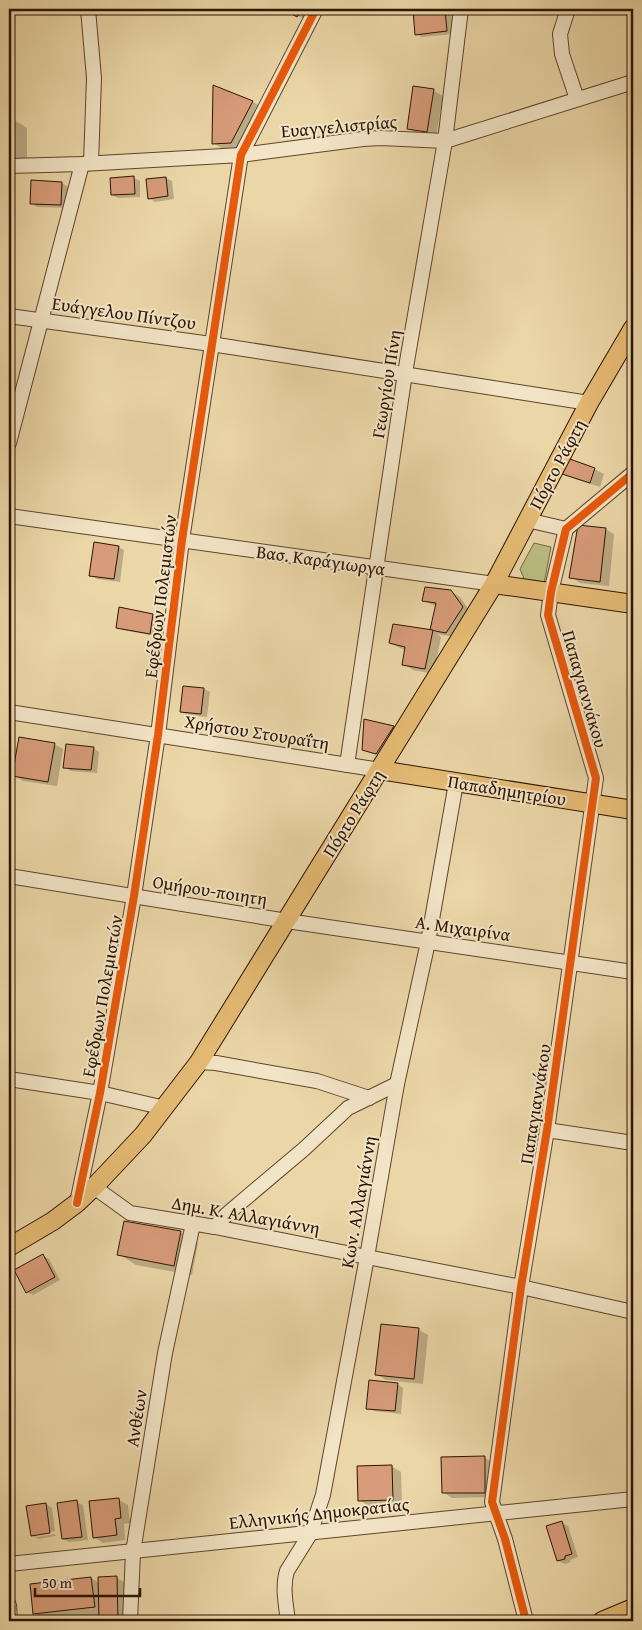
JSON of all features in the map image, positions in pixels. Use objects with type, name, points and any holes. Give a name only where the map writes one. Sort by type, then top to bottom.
[{"type":"main road","name":"Πόρτο Ράφτη","points":[[9,1247],[53,1221],[94,1187],[143,1135],[199,1062],[494,584],[590,403],[633,328]]},
{"type":"main road","name":"Βασ. Καράγιωργα","points":[[494,584],[633,604]]},
{"type":"main road","name":"Παπαδημητρίου","points":[[380,770],[633,810]]},
{"type":"main road","points":[[602,1621],[633,1608]]},
{"type":"street","points":[[9,443],[40,320],[87,164],[94,78],[88,9]]},
{"type":"street","name":"Εφέδρων Πολεμιστών","points":[[77,1203],[100,1093],[134,896],[158,735],[182,540],[241,155],[316,9]]},
{"type":"street","name":"Γεωργίου Πίνη","points":[[347,765],[406,373],[445,141],[461,9]]},
{"type":"street","points":[[568,9],[560,34],[562,54],[577,99]]},
{"type":"street","name":"Ευαγγελιστρίας","points":[[9,166],[87,164],[241,155],[363,139],[445,141],[633,82]]},
{"type":"street","name":"Ευάγγελου Πίντζου","points":[[9,316],[406,373],[590,403]]},
{"type":"street","points":[[527,520],[566,529],[633,473]]},
{"type":"street","name":"Βασ. Καράγιωργα","points":[[9,516],[494,584]]},
{"type":"street","name":"Παπαγιαννάκου","points":[[526,1621],[505,1539],[492,1502],[521,1287],[547,1130],[596,778],[548,615],[551,592],[566,529]]},
{"type":"street","name":"Χρήστου Στουραΐτη","points":[[9,712],[380,770]]},
{"type":"street","name":"Κων. Αλλαγιάννη","points":[[288,1621],[285,1578],[287,1571],[310,1534],[323,1495],[368,1256],[397,1084],[428,942],[456,783]]},
{"type":"street","name":"Ομήρου-ποιητη","points":[[9,876],[287,921]]},
{"type":"street","name":"Α. Μιχαιρίνα","points":[[287,921],[633,972]]},
{"type":"street","points":[[199,1062],[216,1063],[317,1081],[369,1098]]},
{"type":"street","points":[[9,1079],[100,1093],[165,1108]]},
{"type":"street","points":[[215,1227],[227,1214],[304,1149],[348,1108],[397,1084]]},
{"type":"street","points":[[547,1130],[633,1142]]},
{"type":"street","name":"Δημ. Κ. Αλλαγιάννη","points":[[94,1187],[130,1213],[368,1256],[633,1312]]},
{"type":"street","name":"Ανθέων","points":[[130,1621],[133,1552],[165,1353],[193,1224]]},
{"type":"street","name":"Ελληνικής Δημοκρατίας","points":[[9,1564],[633,1499]]},
{"type":"street","points":[[9,1605],[10,1621]]},
{"type":"green space","points":[[534,543],[551,547],[544,584],[525,581],[520,569]]},
{"type":"building","points":[[283,9],[302,9],[297,17]]},
{"type":"building","points":[[445,9],[447,31],[415,35],[413,10]]},
{"type":"building","points":[[213,85],[253,101],[231,143],[212,144]]},
{"type":"building","points":[[413,86],[434,89],[427,132],[407,129]]},
{"type":"building","points":[[134,176],[135,194],[111,195],[110,178]]},
{"type":"building","points":[[166,177],[168,196],[148,199],[146,179]]},
{"type":"building","points":[[31,180],[62,182],[61,205],[30,204]]},
{"type":"building","points":[[567,458],[595,468],[590,483],[562,474]]},
{"type":"building","points":[[578,525],[606,528],[600,582],[569,578]]},
{"type":"building","points":[[94,542],[119,546],[114,579],[89,576]]},
{"type":"building","points":[[425,587],[451,590],[463,607],[446,633],[430,630],[436,603],[422,601]]},
{"type":"building","points":[[119,607],[153,614],[150,634],[116,628]]},
{"type":"building","points":[[393,624],[433,630],[425,669],[402,665],[405,647],[389,643]]},
{"type":"building","points":[[183,686],[204,688],[201,714],[180,712]]},
{"type":"building","points":[[364,719],[394,726],[376,754],[362,750]]},
{"type":"building","points":[[19,737],[55,743],[48,782],[12,776]]},
{"type":"building","points":[[66,744],[94,747],[91,770],[63,768]]},
{"type":"building","points":[[124,1221],[181,1231],[174,1266],[117,1255]]},
{"type":"building","points":[[43,1254],[55,1277],[26,1293],[14,1270]]},
{"type":"building","points":[[381,1324],[419,1328],[414,1379],[375,1375]]},
{"type":"building","points":[[369,1380],[398,1383],[395,1411],[366,1409]]},
{"type":"building","points":[[485,1456],[485,1493],[442,1493],[441,1457]]},
{"type":"building","points":[[392,1465],[393,1500],[358,1501],[357,1466]]},
{"type":"building","points":[[119,1498],[121,1518],[115,1519],[117,1535],[93,1538],[89,1501]]},
{"type":"building","points":[[77,1500],[82,1537],[62,1539],[57,1503]]},
{"type":"building","points":[[46,1503],[50,1533],[31,1536],[26,1506]]},
{"type":"building","points":[[562,1521],[572,1554],[565,1556],[565,1559],[557,1561],[546,1526]]},
{"type":"building","points":[[117,1576],[118,1621],[99,1621],[98,1577]]},
{"type":"building","points":[[91,1577],[95,1607],[33,1614],[30,1584]]},
{"type":"building","points":[[147,1617],[175,1618],[175,1621],[146,1621]]},
{"type":"cycle path","points":[[77,1203],[100,1093],[134,896],[158,735],[182,540],[241,155],[316,9]]},
{"type":"cycle path","points":[[526,1621],[505,1539],[492,1502],[521,1287],[547,1130],[596,778],[548,615],[551,592],[566,529],[633,473]]}]
